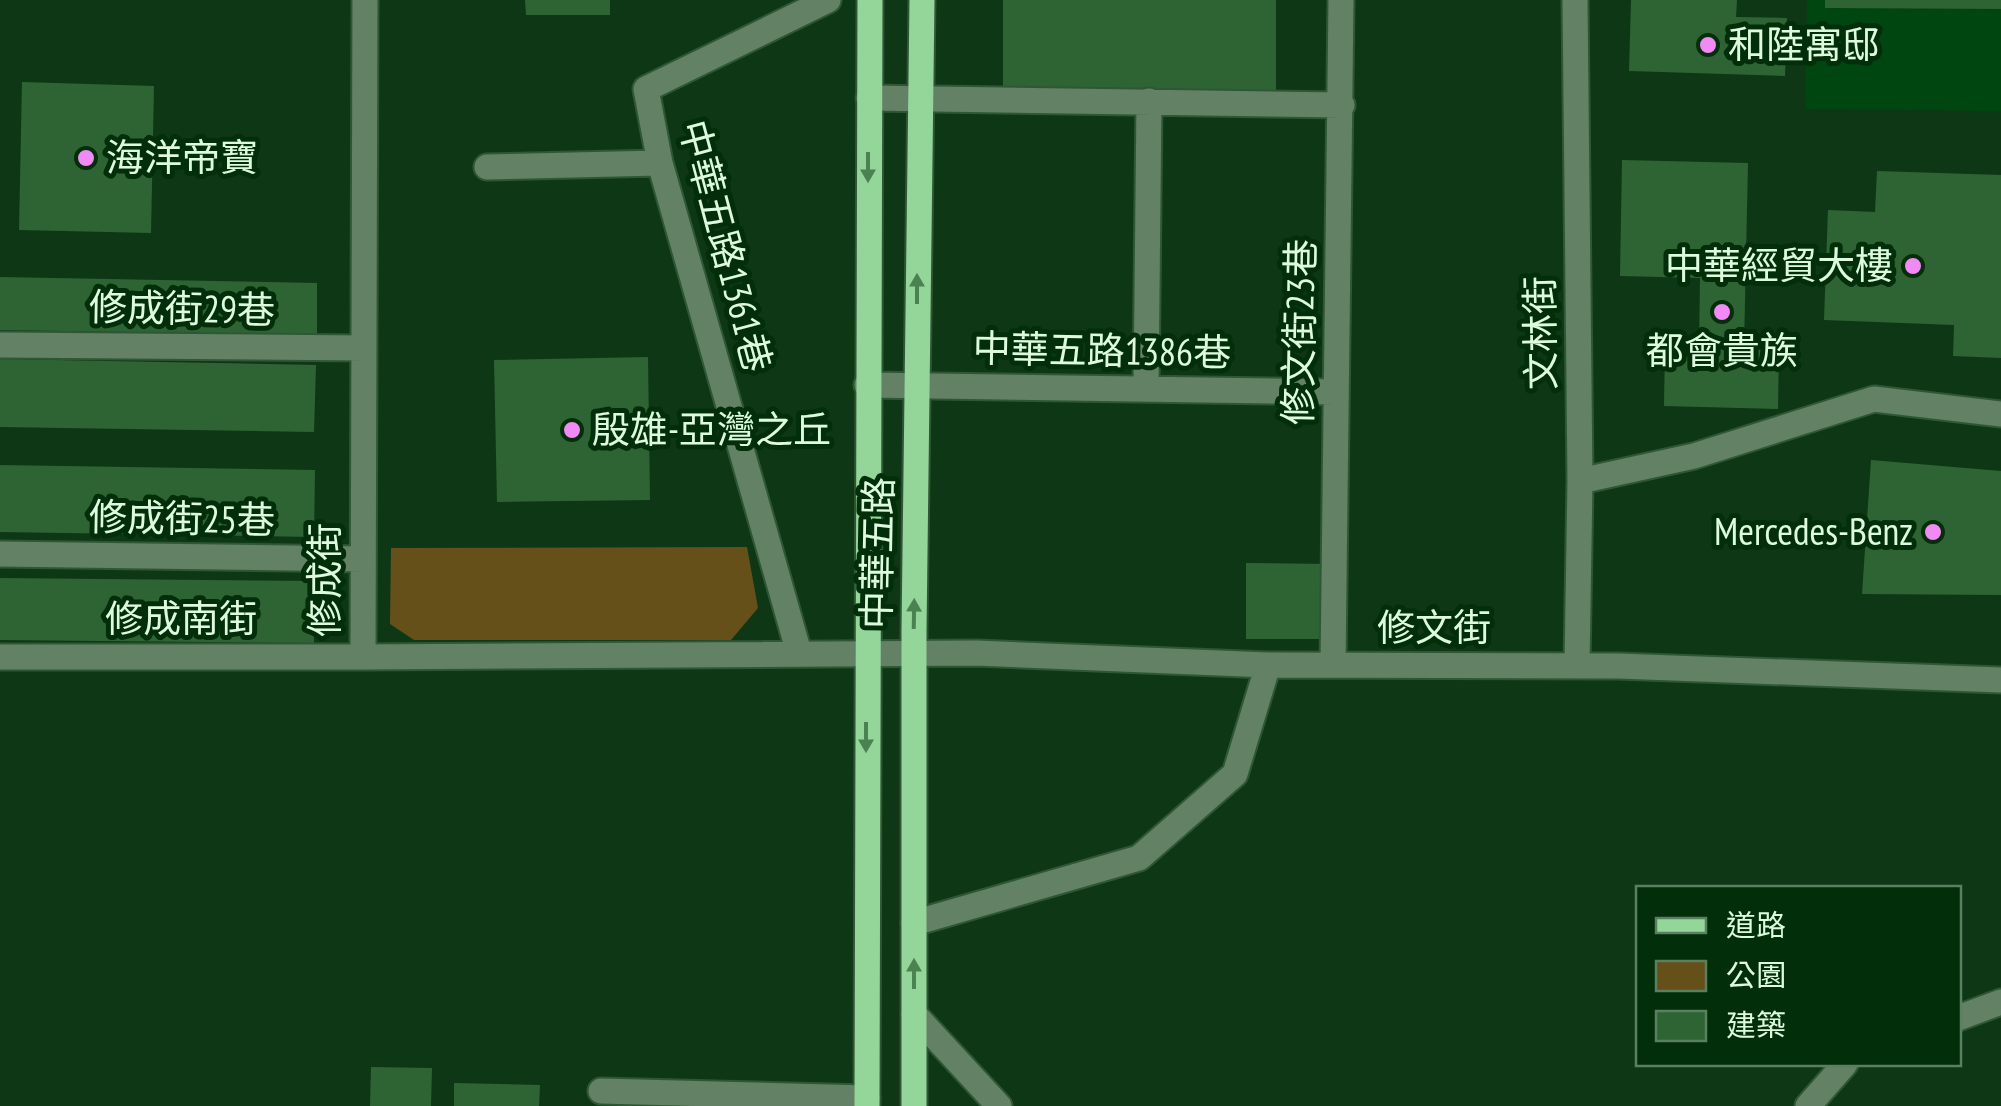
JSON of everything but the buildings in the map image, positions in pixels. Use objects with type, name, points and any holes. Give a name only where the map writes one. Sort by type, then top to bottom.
[{"type":"main road","name":"中華五路","points":[[868,1102],[870,0]]},
{"type":"main road","name":"中華五路","points":[[914,1106],[918,98],[922,0]]},
{"type":"street","name":"修成街","points":[[365,0],[362,656],[866,654]]},
{"type":"street","name":"中華五路1361巷","points":[[799,652],[660,164],[646,89],[828,0]]},
{"type":"street","name":"修文街23巷","points":[[1333,665],[1341,0]]},
{"type":"street","name":"文林街","points":[[1575,0],[1578,666]]},
{"type":"street","points":[[868,98],[1342,104]]},
{"type":"street","points":[[1146,389],[1150,102]]},
{"type":"street","points":[[486,167],[660,164]]},
{"type":"street","name":"修成街29巷","points":[[0,344],[364,348]]},
{"type":"street","name":"中華五路1386巷","points":[[867,385],[1336,392]]},
{"type":"street","points":[[1580,481],[1694,456],[1874,398],[2001,414]]},
{"type":"street","name":"修成街25巷","points":[[0,554],[363,560]]},
{"type":"street","name":"修文街","points":[[866,654],[976,652],[1268,665],[1578,666],[2001,680]]},
{"type":"street","name":"修成南街","points":[[0,657],[362,656]]},
{"type":"street","points":[[914,923],[1139,858],[1235,774],[1268,665]]},
{"type":"street","points":[[1961,1017],[2001,1002]]},
{"type":"street","points":[[914,1014],[999,1106]]},
{"type":"street","points":[[1808,1106],[1843,1066]]},
{"type":"street","points":[[601,1090],[868,1102]]},
{"type":"shaded area","points":[[1807,0],[2001,0],[2001,111],[1805,109]]},
{"type":"green space","points":[[747,547],[758,608],[731,640],[414,640],[390,624],[391,548]]},
{"type":"place","name":"和陸寓邸","points":[[1708,45]]},
{"type":"place","name":"海洋帝寶","points":[[86,158]]},
{"type":"place","name":"中華經貿大樓","points":[[1913,266]]},
{"type":"place","name":"都會貴族","points":[[1722,312]]},
{"type":"place","name":"殷雄-亞灣之丘","points":[[572,430]]},
{"type":"place","name":"Mercedes-Benz","points":[[1933,532]]}]
